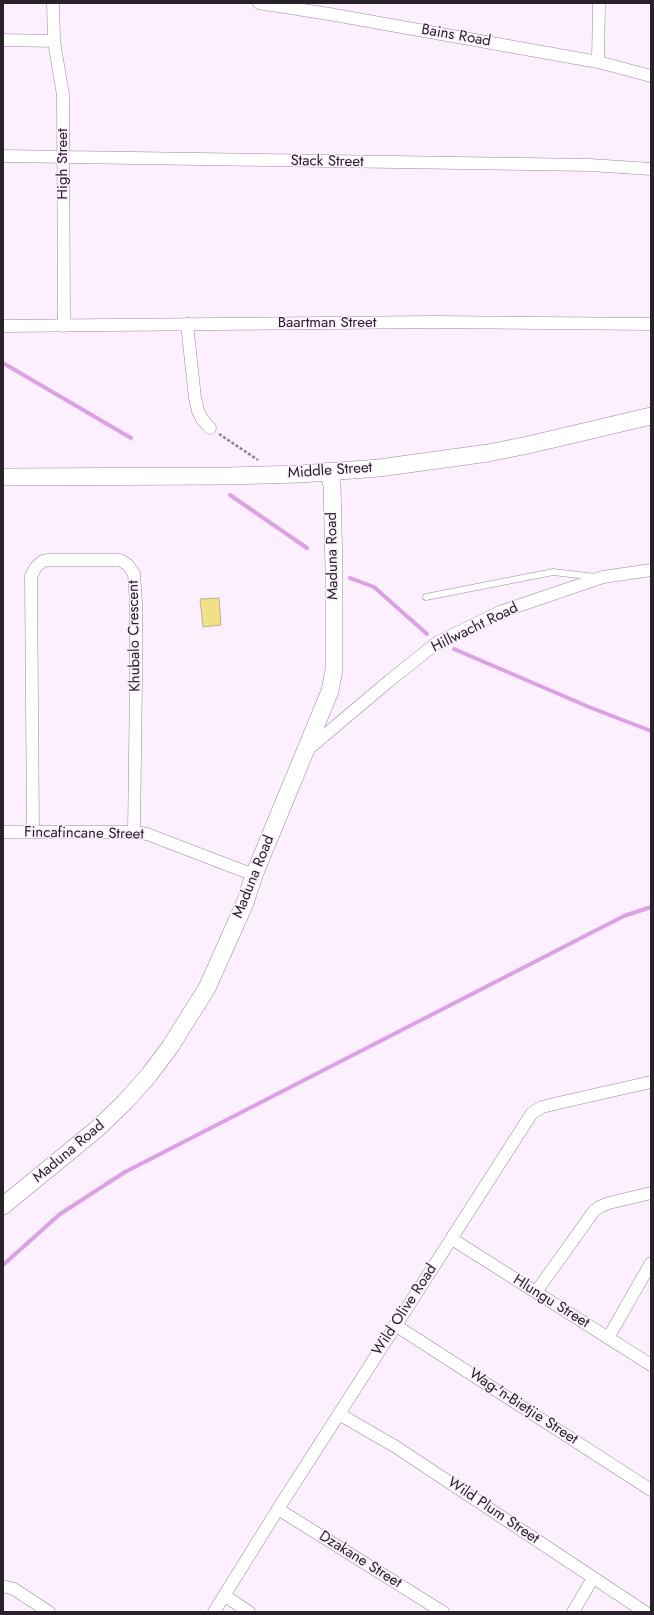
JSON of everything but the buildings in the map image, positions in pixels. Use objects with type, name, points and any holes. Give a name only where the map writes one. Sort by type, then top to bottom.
[{"type":"street","name":"High Street","points":[[53,3],[54,41],[63,95],[64,326]]},
{"type":"street","name":"Bains Road","points":[[259,3],[330,8],[598,62],[651,76]]},
{"type":"street","points":[[598,62],[599,3]]},
{"type":"street","points":[[3,40],[54,41]]},
{"type":"street","name":"Stack Street","points":[[3,156],[590,165],[651,169]]},
{"type":"street","name":"Baartman Street","points":[[3,326],[433,322],[651,324]]},
{"type":"street","points":[[187,324],[195,398],[198,411],[202,419],[210,428]]},
{"type":"street","name":"Middle Street","points":[[3,477],[280,474],[379,468],[528,446],[651,416]]},
{"type":"street","name":"Maduna Road","points":[[3,1206],[98,1128],[125,1102],[153,1070],[170,1047],[208,988],[330,690],[334,670],[332,485],[328,471]]},
{"type":"street","name":"Khubalo Crescent","points":[[33,832],[31,576],[42,561],[47,560],[120,560],[128,565],[134,574],[136,603],[134,832]]},
{"type":"street","name":"Hillwacht Road","points":[[306,751],[438,642],[500,612],[603,577],[651,570]]},
{"type":"street","name":"Fincafincane Street","points":[[3,832],[134,832],[159,838],[254,875]]},
{"type":"street","name":"Wild Olive Road","points":[[214,1612],[395,1325],[534,1111],[554,1104],[651,1082]]},
{"type":"street","points":[[536,1292],[586,1220],[594,1211],[609,1203],[651,1193]]},
{"type":"street","name":"Hlungu Street","points":[[452,1239],[651,1365]]},
{"type":"street","points":[[608,1338],[651,1263]]},
{"type":"street","name":"Wag-'n-Bietjie Street","points":[[395,1325],[651,1490]]},
{"type":"street","name":"Wild Plum Street","points":[[339,1414],[396,1447],[645,1612]]},
{"type":"street","name":"Dzakane Street","points":[[278,1509],[443,1612]]},
{"type":"street","points":[[573,1612],[593,1578]]},
{"type":"street","points":[[3,1586],[14,1589],[50,1612]]},
{"type":"street","points":[[225,1596],[249,1612]]},
{"type":"lane","name":"Hillwacht Road","points":[[426,597],[553,572],[603,577]]},
{"type":"path","points":[[210,428],[280,474]]},
{"type":"waterway","points":[[3,363],[131,438]]},
{"type":"waterway","points":[[230,495],[307,548]]},
{"type":"waterway","points":[[350,578],[374,587],[427,634]]},
{"type":"waterway","points":[[454,649],[589,707],[651,731]]},
{"type":"waterway","points":[[3,1265],[60,1214],[125,1172],[624,916],[651,907]]}]
